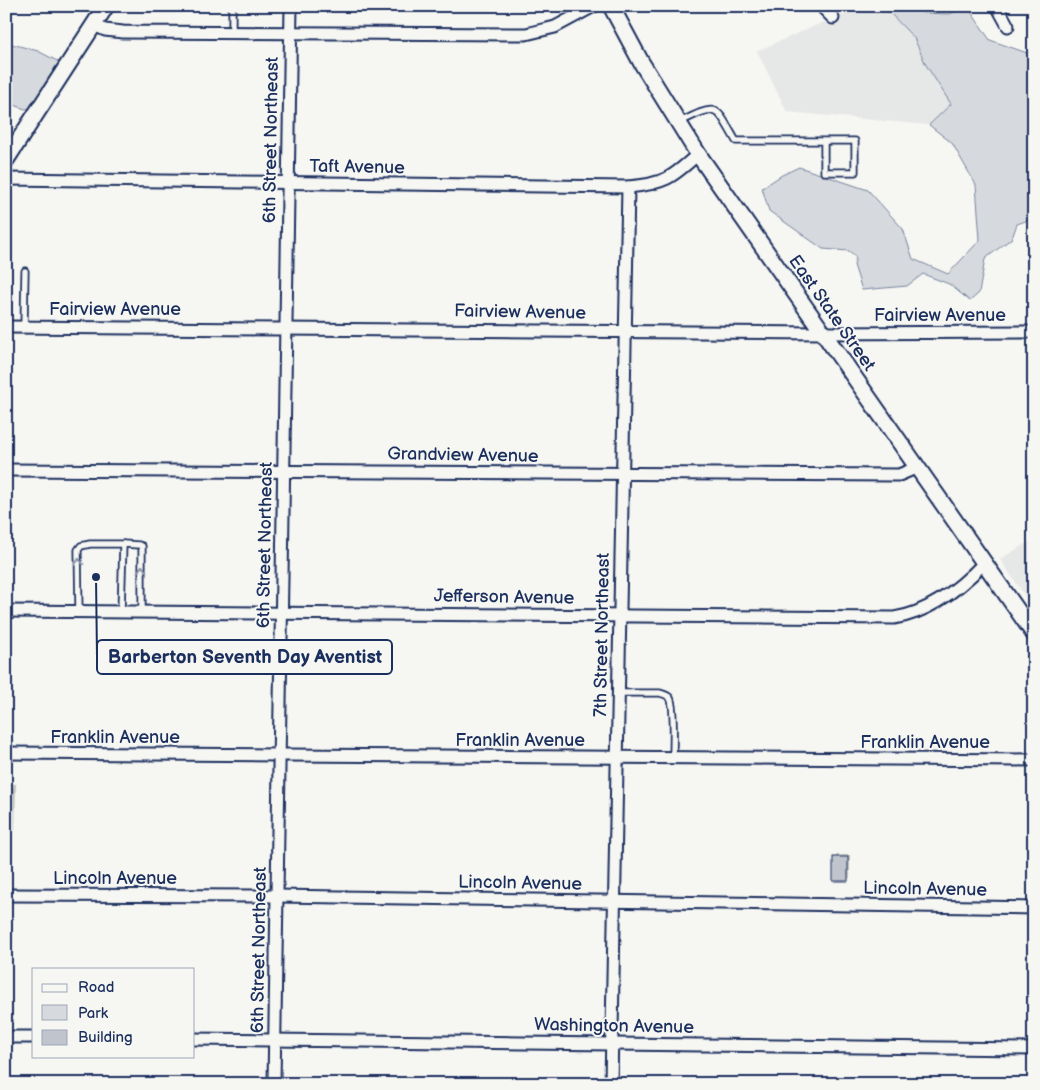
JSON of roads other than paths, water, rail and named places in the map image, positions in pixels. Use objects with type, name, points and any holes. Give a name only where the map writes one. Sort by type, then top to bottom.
[{"type":"street","points":[[6,160],[106,6]]},
{"type":"street","name":"6th Street Northeast","points":[[274,1084],[291,6]]},
{"type":"street","points":[[94,26],[105,30],[123,32],[526,34],[555,27],[594,6]]},
{"type":"street","name":"East State Street","points":[[611,6],[641,62],[698,154],[1034,634]]},
{"type":"street","points":[[821,6],[833,18]]},
{"type":"street","points":[[997,6],[1008,26]]},
{"type":"street","name":"Taft Avenue","points":[[6,179],[628,187],[647,186],[667,180],[698,154]]},
{"type":"street","name":"7th Street Northeast","points":[[611,1084],[628,187]]},
{"type":"street","name":"Fairview Avenue","points":[[6,326],[823,333],[1034,332]]},
{"type":"street","name":"Grandview Avenue","points":[[6,470],[284,470],[899,475],[918,467]]},
{"type":"street","name":"Jefferson Avenue","points":[[6,611],[894,618],[913,614],[926,608],[970,578],[984,563]]},
{"type":"street","name":"Franklin Avenue","points":[[6,753],[1034,760]]},
{"type":"street","name":"Lincoln Avenue","points":[[6,895],[277,896],[1034,908]]},
{"type":"street","points":[[6,1037],[32,1037]]},
{"type":"street","name":"Washington Avenue","points":[[195,1039],[1034,1049]]},
{"type":"lane","points":[[232,6],[232,33]]},
{"type":"lane","points":[[678,123],[704,110],[713,109],[720,113],[736,141],[824,141],[855,141],[855,172],[824,172],[824,141]]},
{"type":"lane","points":[[24,271],[24,326]]},
{"type":"lane","points":[[79,611],[78,550],[81,546],[90,544],[139,544],[142,546],[142,611]]},
{"type":"lane","points":[[121,611],[123,544]]},
{"type":"lane","points":[[619,693],[660,693],[670,698],[673,709],[673,759]]},
{"type":"place","name":"Barberton Seventh Day Aventist","points":[[96,577]]}]
